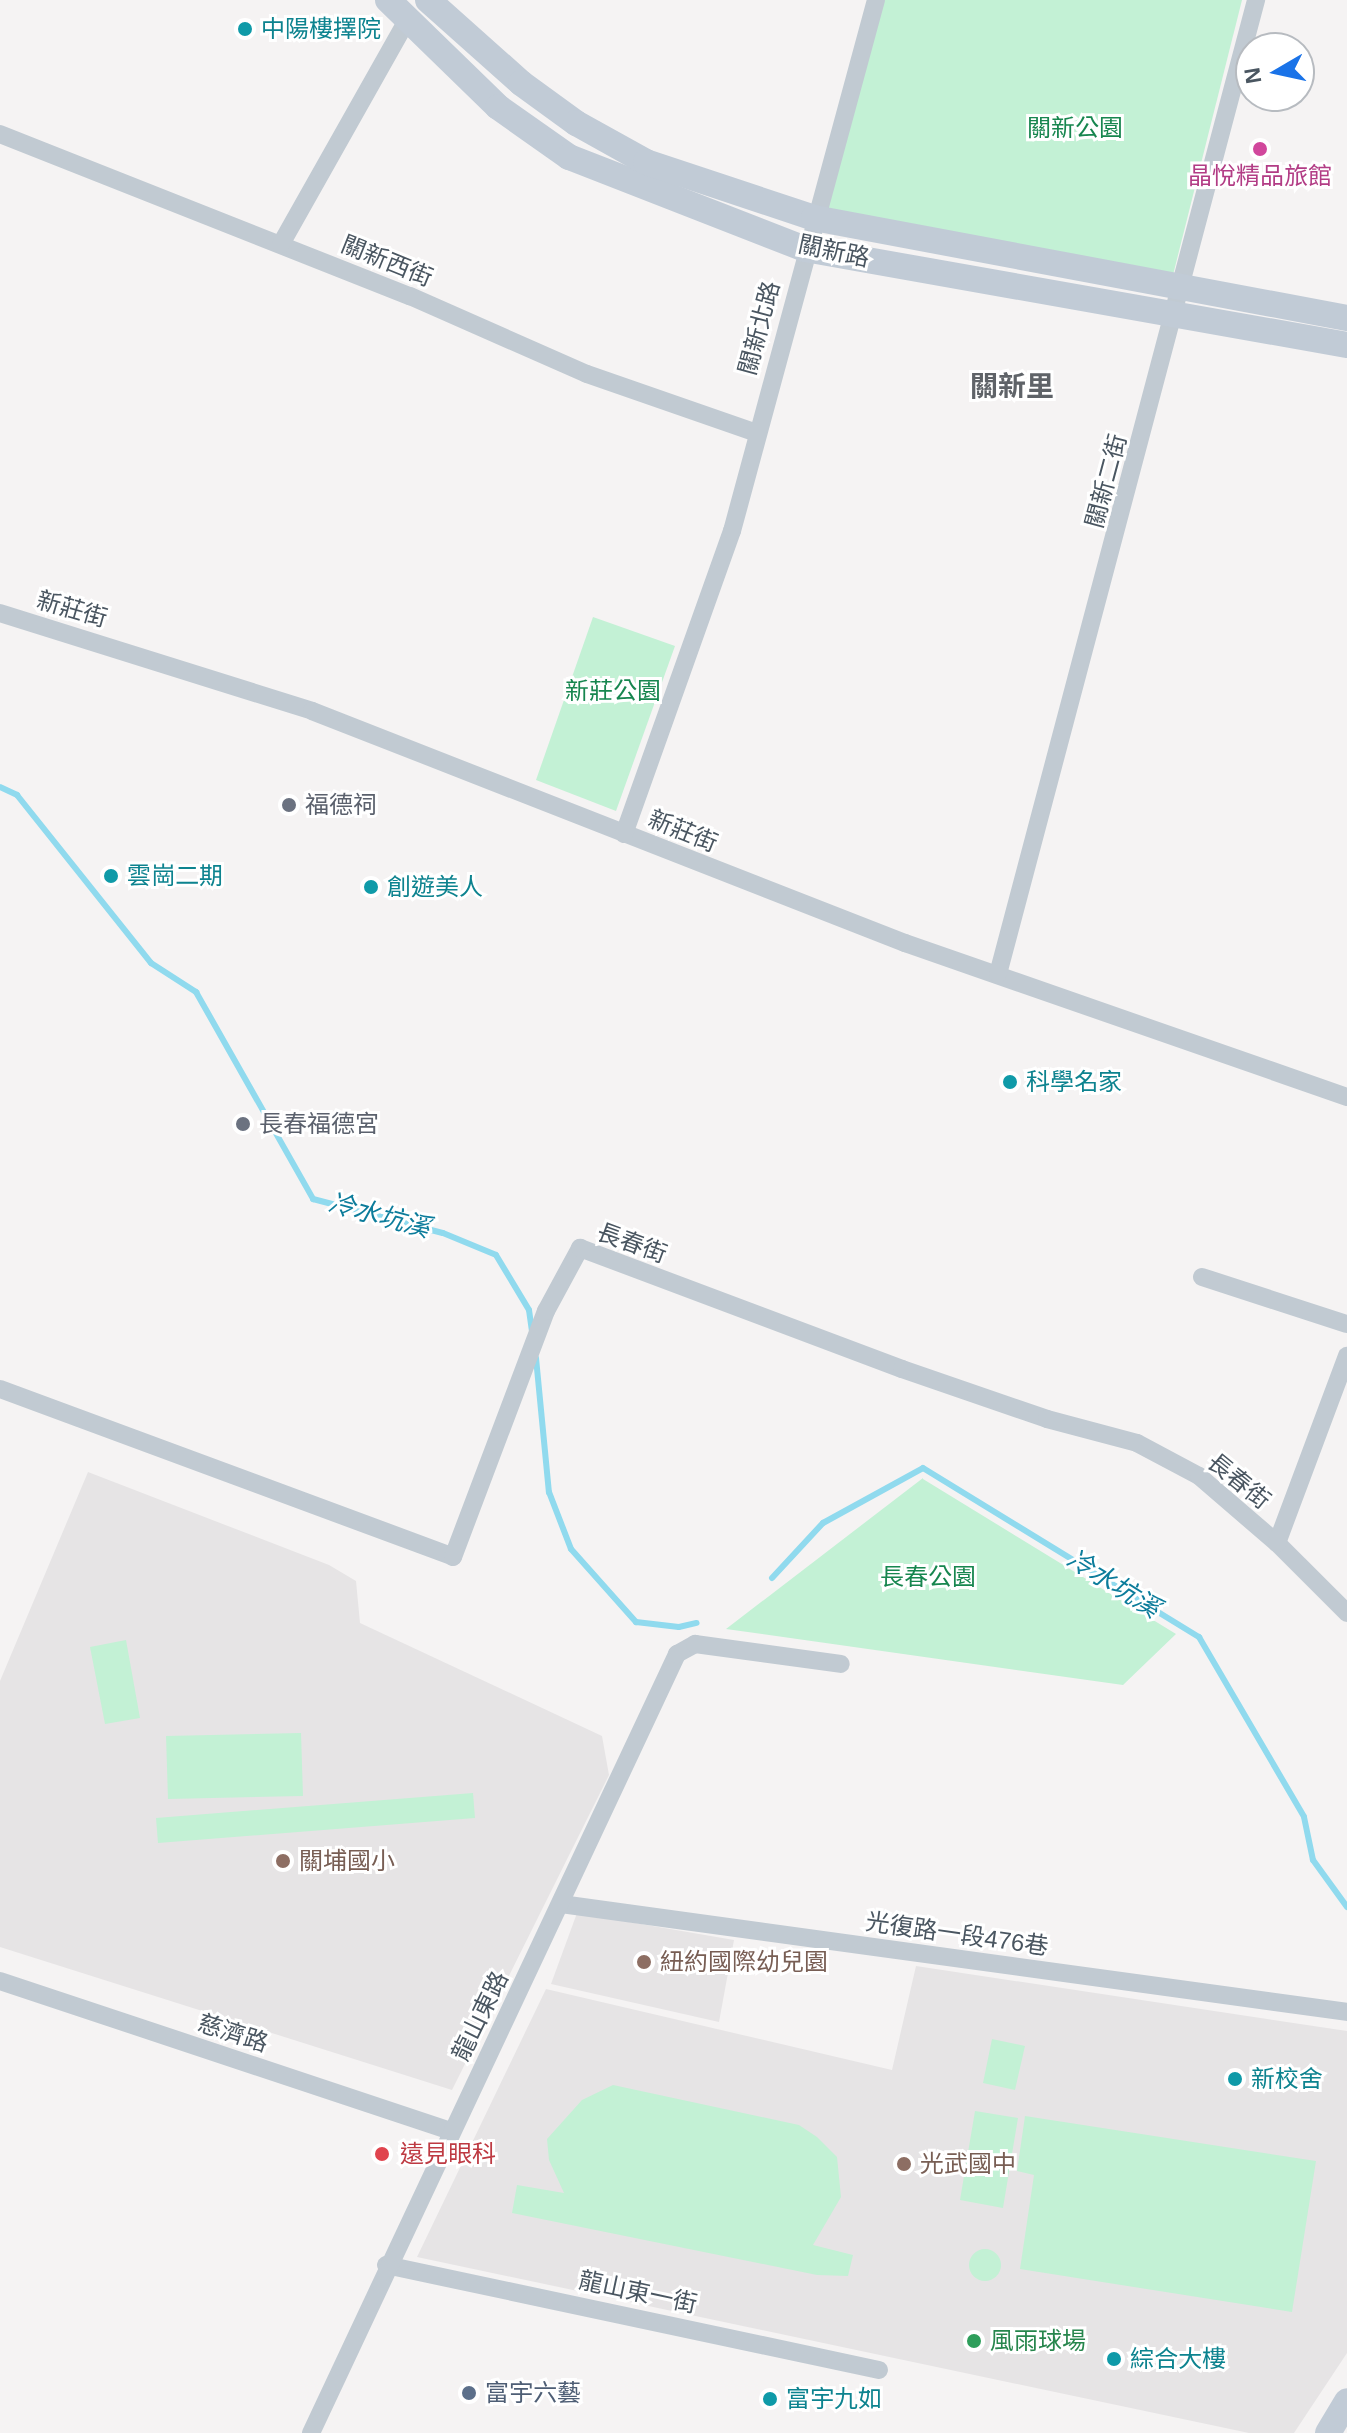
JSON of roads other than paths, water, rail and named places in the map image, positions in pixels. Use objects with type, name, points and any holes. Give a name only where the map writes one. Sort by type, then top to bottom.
[{"type":"street","name":"關新路","points":[[388,0],[498,107],[569,157],[805,249],[1176,312],[1347,345]]},
{"type":"street","name":"關新路","points":[[428,0],[521,83],[606,142],[646,162],[814,218],[1347,318]]},
{"type":"street","name":"關新北路","points":[[624,834],[732,531],[805,249],[876,0]]},
{"type":"street","name":"關新二街","points":[[998,974],[1176,312],[1256,0]]},
{"type":"street","points":[[281,244],[407,20]]},
{"type":"street","name":"關新西街","points":[[0,134],[281,244],[587,374],[756,433]]},
{"type":"street","name":"新莊街","points":[[0,613],[312,711],[624,834],[998,974],[1347,1097]]},
{"type":"street","name":"長春街","points":[[0,1389],[453,1557],[546,1311],[580,1248],[902,1369],[1047,1419],[1137,1443],[1199,1476],[1277,1543],[1347,1613]]},
{"type":"street","points":[[1202,1277],[1347,1324]]},
{"type":"street","points":[[1277,1543],[1347,1356]]},
{"type":"street","name":"龍山東路","points":[[311,2433],[386,2265],[561,1904],[677,1654],[695,1644],[841,1664]]},
{"type":"street","name":"光復路一段476巷","points":[[561,1904],[1347,2012]]},
{"type":"street","name":"慈濟路","points":[[0,1981],[451,2131]]},
{"type":"street","name":"龍山東一街","points":[[386,2265],[879,2370]]},
{"type":"street","points":[[1328,2433],[1347,2401]]},
{"type":"waterway","name":"冷水坑溪","points":[[0,787],[17,795],[151,963],[196,992],[313,1199],[443,1233],[496,1255],[529,1310],[532,1331]]},
{"type":"waterway","name":"冷水坑溪","points":[[536,1358],[549,1492],[571,1549],[636,1622],[679,1627],[697,1623]]},
{"type":"waterway","name":"冷水坑溪","points":[[772,1578],[823,1523],[923,1468],[1199,1637],[1304,1817],[1313,1860],[1347,1907]]},
{"type":"place","name":"中陽樓擇院","points":[[245,29]]},
{"type":"place","name":"晶悅精品旅館","points":[[1260,149]]},
{"type":"place","name":"福德祠","points":[[289,805]]},
{"type":"place","name":"雲崗二期","points":[[111,876]]},
{"type":"place","name":"創遊美人","points":[[371,887]]},
{"type":"place","name":"科學名家","points":[[1010,1082]]},
{"type":"place","name":"長春福德宮","points":[[243,1124]]},
{"type":"place","name":"關埔國小","points":[[283,1861]]},
{"type":"place","name":"紐約國際幼兒園","points":[[644,1962]]},
{"type":"place","name":"新校舍","points":[[1235,2079]]},
{"type":"place","name":"遠見眼科","points":[[382,2154]]},
{"type":"place","name":"光武國中","points":[[904,2164]]},
{"type":"place","name":"風雨球場","points":[[974,2341]]},
{"type":"place","name":"綜合大樓","points":[[1114,2359]]},
{"type":"place","name":"富宇六藝","points":[[469,2393]]},
{"type":"place","name":"富宇九如","points":[[770,2399]]},
{"type":"district","name":"關新里","points":[[1012,387]]},
{"type":"park label","name":"關新公園","points":[[1075,128]]},
{"type":"park label","name":"新莊公園","points":[[613,691]]},
{"type":"park label","name":"長春公園","points":[[928,1577]]}]
